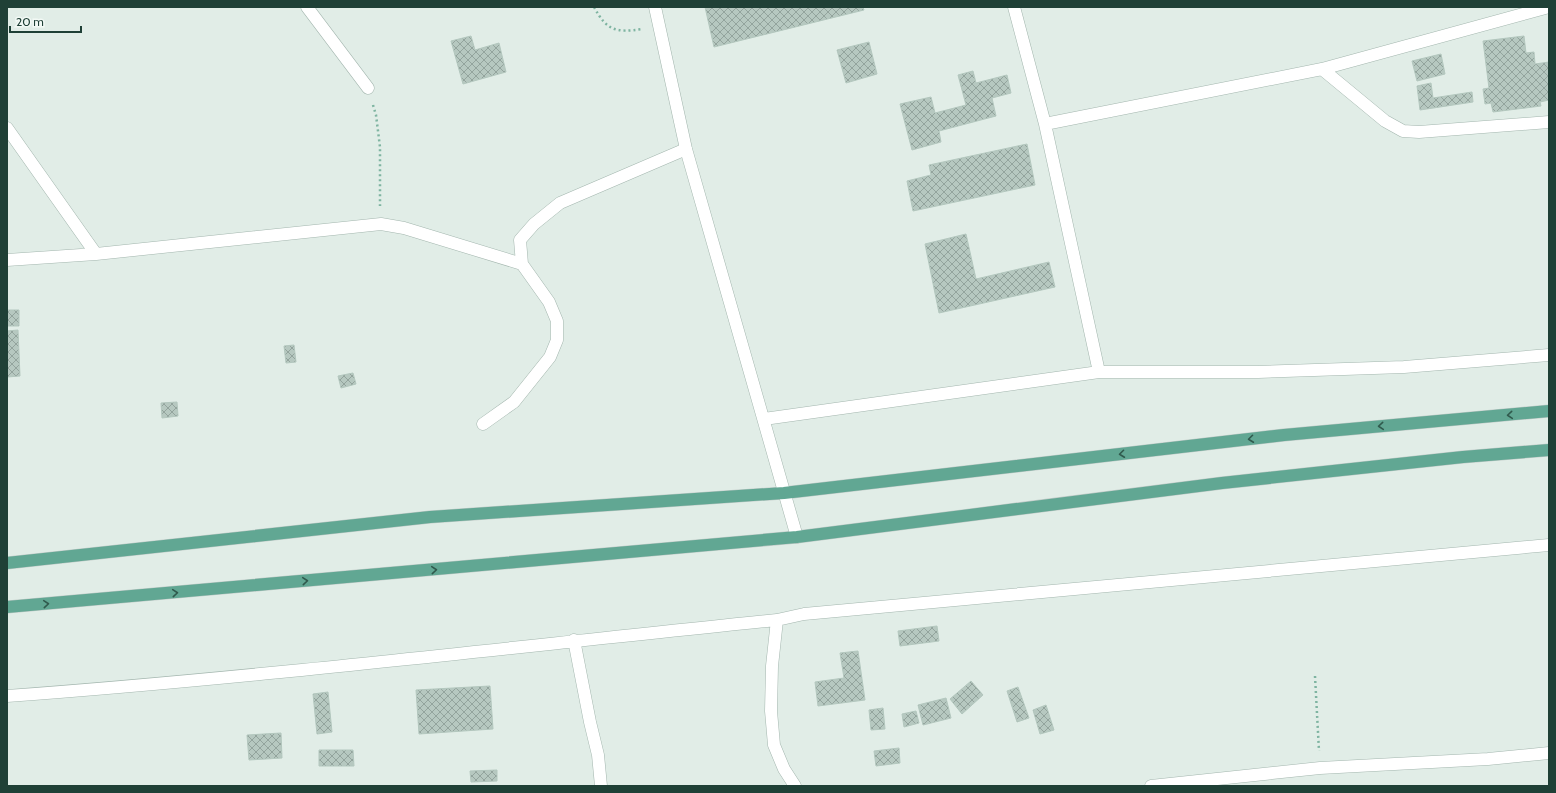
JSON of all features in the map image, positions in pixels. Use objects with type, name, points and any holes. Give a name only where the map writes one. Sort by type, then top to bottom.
[{"type":"main road","points":[[7,563],[430,517],[784,493],[1284,435],[1549,411]]},
{"type":"main road","points":[[7,608],[797,537],[1222,483],[1463,457],[1549,450]]},
{"type":"street","points":[[307,7],[368,88]]},
{"type":"street","points":[[655,7],[686,149],[797,537]]},
{"type":"street","points":[[1014,7],[1045,124],[1099,372]]},
{"type":"street","points":[[1045,124],[1322,69],[1549,7]]},
{"type":"street","points":[[1322,69],[1385,121],[1403,131],[1419,132],[1549,122]]},
{"type":"street","points":[[7,128],[96,254]]},
{"type":"street","points":[[482,424],[514,402],[550,357],[557,340],[557,321],[549,302],[522,264],[520,240],[534,224],[560,203],[686,149]]},
{"type":"street","points":[[7,260],[96,254],[381,224],[404,228],[522,264]]},
{"type":"street","points":[[764,419],[1099,372],[1258,372],[1389,368],[1549,355]]},
{"type":"street","points":[[7,696],[116,688],[307,669],[777,620],[804,614],[1549,545]]},
{"type":"street","points":[[777,620],[771,673],[771,711],[774,745],[784,769],[795,786]]},
{"type":"street","points":[[574,640],[598,755],[601,786]]},
{"type":"street","points":[[1151,786],[1320,768],[1488,759],[1549,753]]},
{"type":"path","points":[[594,7],[600,19],[609,28],[623,32],[659,27]]},
{"type":"path","points":[[368,88],[376,115],[380,147],[381,224]]},
{"type":"path","points":[[1315,676],[1320,768]]},
{"type":"building","points":[[705,7],[863,7],[864,10],[714,47]]},
{"type":"building","points":[[471,36],[475,50],[499,43],[506,72],[463,84],[451,41]]},
{"type":"building","points":[[1524,36],[1526,53],[1534,52],[1535,64],[1549,62],[1549,100],[1540,102],[1541,106],[1493,112],[1491,103],[1485,104],[1483,89],[1489,88],[1483,41]]},
{"type":"building","points":[[869,42],[877,74],[846,83],[837,50]]},
{"type":"building","points":[[1441,54],[1445,74],[1417,81],[1412,61]]},
{"type":"building","points":[[973,71],[976,83],[1007,75],[1011,93],[992,98],[996,116],[939,131],[941,142],[912,150],[900,104],[931,97],[935,113],[966,105],[958,75]]},
{"type":"building","points":[[1431,83],[1433,98],[1472,92],[1473,102],[1420,110],[1417,86]]},
{"type":"building","points":[[1027,144],[1035,185],[913,211],[907,181],[931,175],[929,165]]},
{"type":"building","points":[[966,234],[976,279],[1049,262],[1055,287],[939,313],[925,244]]},
{"type":"building","points":[[7,310],[19,310],[19,326],[7,326]]},
{"type":"building","points":[[18,330],[20,376],[7,377],[7,331]]},
{"type":"building","points":[[294,345],[296,362],[286,363],[284,346]]},
{"type":"building","points":[[353,373],[356,384],[341,388],[338,376]]},
{"type":"building","points":[[177,402],[178,416],[162,418],[161,403]]},
{"type":"building","points":[[937,626],[939,641],[900,646],[898,631]]},
{"type":"building","points":[[858,651],[865,700],[818,706],[815,682],[844,678],[840,653]]},
{"type":"building","points":[[971,681],[983,695],[962,714],[950,699]]},
{"type":"building","points":[[490,686],[493,729],[419,734],[416,690]]},
{"type":"building","points":[[1018,687],[1029,718],[1017,722],[1007,691]]},
{"type":"building","points":[[328,692],[332,732],[317,734],[313,694]]},
{"type":"building","points":[[946,698],[951,718],[923,725],[918,705]]},
{"type":"building","points":[[1046,705],[1054,730],[1040,734],[1033,710]]},
{"type":"building","points":[[883,708],[885,729],[871,730],[869,710]]},
{"type":"building","points":[[916,711],[919,723],[904,727],[902,714]]},
{"type":"building","points":[[281,733],[282,758],[249,760],[247,735]]},
{"type":"building","points":[[899,748],[900,763],[876,766],[874,751]]},
{"type":"building","points":[[319,750],[353,750],[354,766],[319,766]]},
{"type":"building","points":[[497,770],[497,781],[471,782],[470,771]]}]
